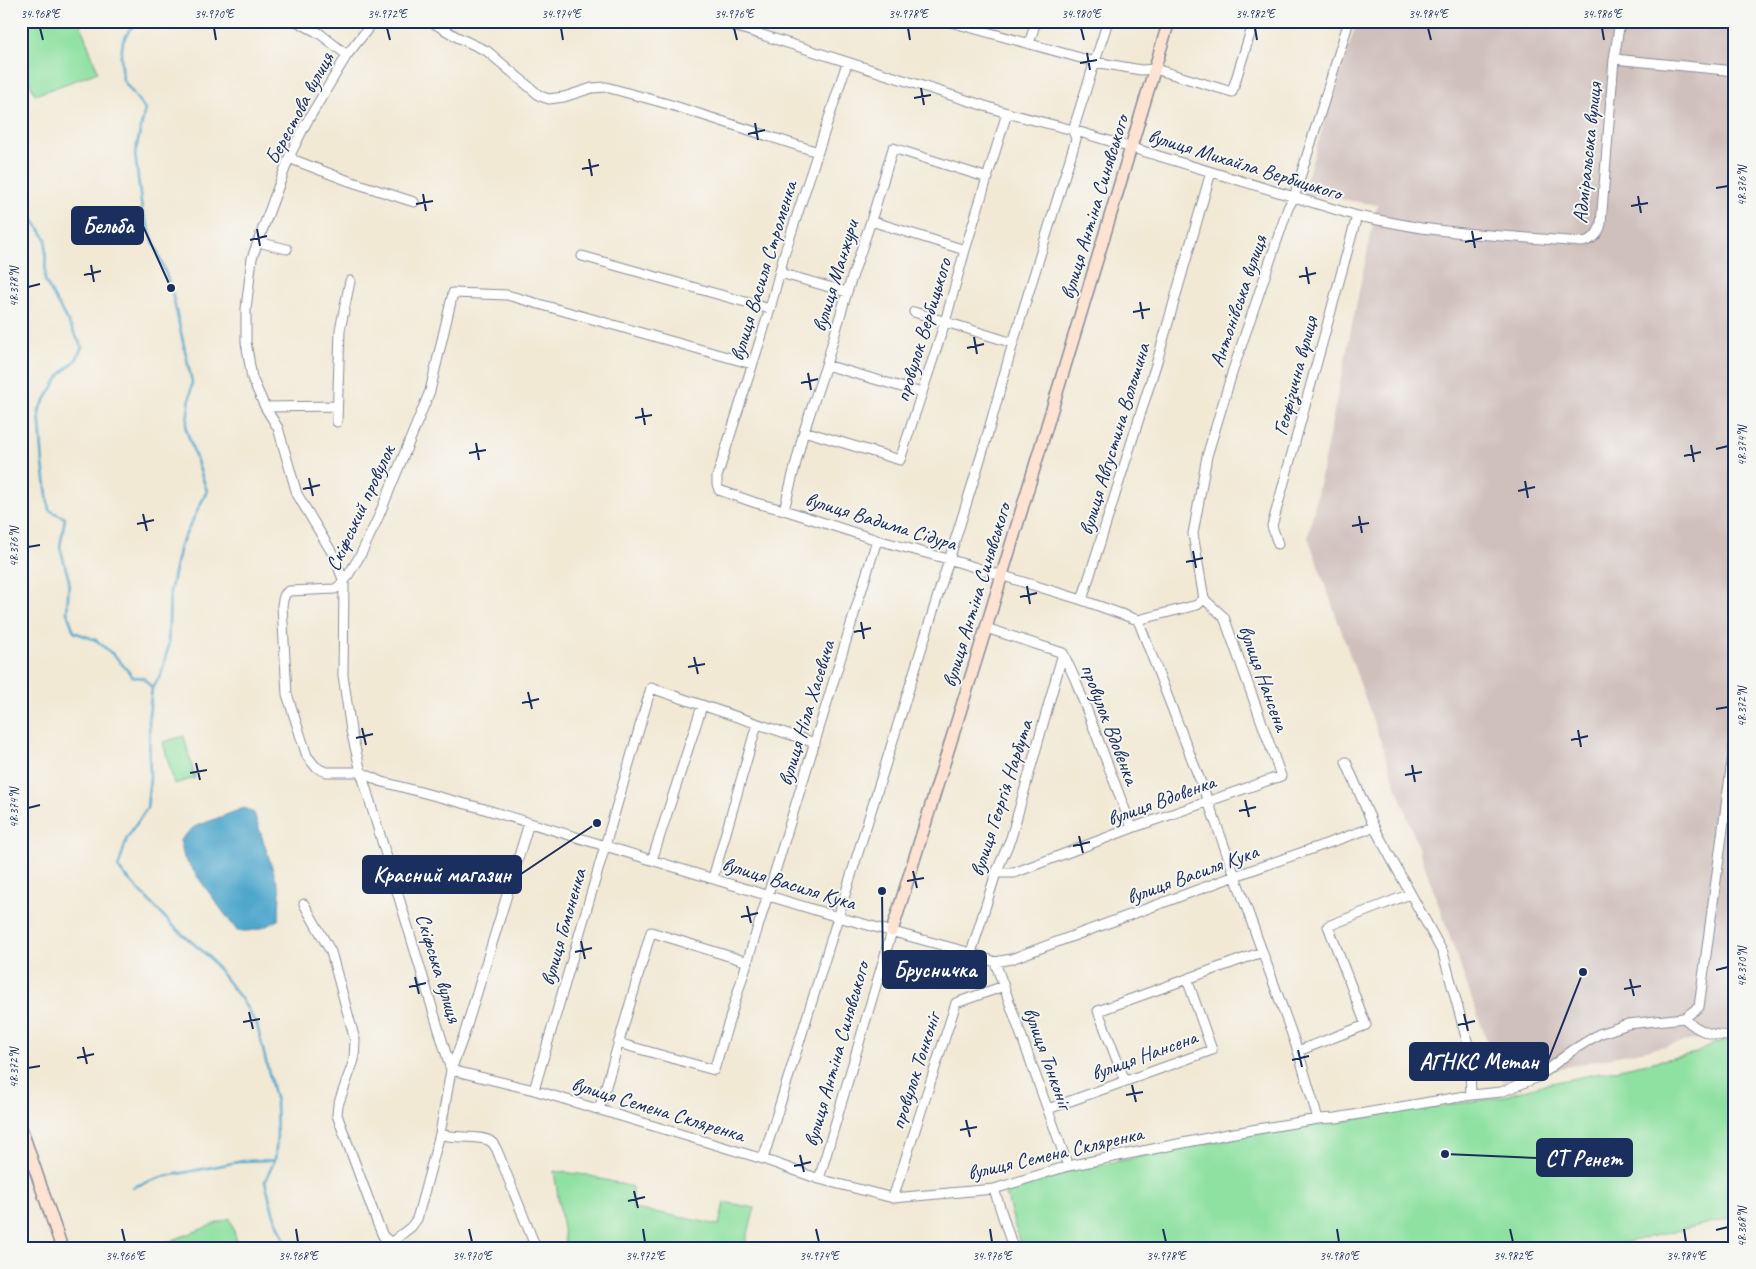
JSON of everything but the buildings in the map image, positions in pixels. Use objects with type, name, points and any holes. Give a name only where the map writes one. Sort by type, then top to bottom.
[{"type":"street","points":[[296,21],[319,33],[347,55]]},
{"type":"street","name":"Берестова вулиця","points":[[344,582],[334,556],[298,494],[278,428],[265,407],[252,378],[246,342],[246,309],[252,258],[290,155],[305,125],[347,55],[374,21]]},
{"type":"street","points":[[430,21],[457,37],[487,51],[540,96],[549,99],[564,97],[592,88],[606,87],[668,104],[818,152]]},
{"type":"street","name":"вулиця Михайла Вербицького","points":[[705,21],[728,24],[1007,113],[1073,130],[1357,216],[1421,228],[1463,233],[1582,242]]},
{"type":"street","points":[[947,21],[1095,62],[1141,70],[1155,69],[1232,92],[1254,21]]},
{"type":"street","points":[[1029,44],[1036,21]]},
{"type":"street","name":"вулиця Антіна Синявського","points":[[763,1159],[984,447],[1013,343],[1076,139],[1073,130],[1108,21]]},
{"type":"street","name":"вулиця Антіна Синявського","points":[[819,1180],[892,931],[1132,149],[1169,21]]},
{"type":"street","name":"Антонівська вулиця","points":[[1204,599],[1193,534],[1207,456],[1232,370],[1288,208],[1294,198],[1349,21]]},
{"type":"street","name":"Адміральська вулиця","points":[[1582,242],[1594,238],[1601,224],[1614,59],[1620,21]]},
{"type":"street","name":"Адміральська вулиця","points":[[1614,59],[1735,71]]},
{"type":"street","name":"вулиця Василя Строменка","points":[[719,490],[717,484],[718,477],[847,62]]},
{"type":"street","name":"провулок Вербицького","points":[[804,431],[900,460],[945,322],[1007,113]]},
{"type":"street","name":"вулиця Манжури","points":[[784,510],[804,431],[893,148],[988,178]]},
{"type":"street","points":[[290,155],[294,160],[348,181],[414,202]]},
{"type":"street","name":"вулиця Августина Волошина","points":[[1082,600],[1158,358],[1211,172]]},
{"type":"street","name":"Геофізична вулиця","points":[[1278,544],[1272,526],[1357,216]]},
{"type":"street","points":[[871,221],[965,250]]},
{"type":"street","points":[[259,240],[262,243],[287,250]]},
{"type":"street","points":[[582,256],[770,309]]},
{"type":"street","points":[[780,273],[847,292]]},
{"type":"street","points":[[337,422],[340,330],[350,281]]},
{"type":"street","name":"Скіфський провулок","points":[[361,772],[351,731],[343,675],[344,582],[378,518],[430,391],[453,293],[507,295],[752,364]]},
{"type":"street","points":[[914,312],[1013,343]]},
{"type":"street","points":[[826,365],[922,393]]},
{"type":"street","points":[[265,407],[337,406]]},
{"type":"street","name":"вулиця Вадима Сідура","points":[[719,490],[877,540],[948,559],[1082,600],[1138,620]]},
{"type":"street","name":"вулиця Ніла Хасевича","points":[[618,1043],[714,1070],[877,540]]},
{"type":"street","points":[[344,582],[335,589],[286,592],[282,606],[287,694],[307,756],[314,766],[327,772],[361,772]]},
{"type":"street","points":[[1204,599],[1197,605],[1138,620],[1208,801],[1298,1051],[1318,1120]]},
{"type":"street","name":"вулиця Нансена","points":[[1204,599],[1224,616],[1281,776]]},
{"type":"street","name":"провулок Вдовенка","points":[[986,628],[1063,653],[1075,679],[1132,828]]},
{"type":"street","name":"вулиця Георгія Нарбута","points":[[971,953],[996,872],[1012,838],[1063,653]]},
{"type":"street","name":"вулиця Гомоненка","points":[[534,1090],[651,688],[702,706]]},
{"type":"street","points":[[652,860],[702,706],[815,743]]},
{"type":"street","points":[[713,878],[757,724]]},
{"type":"street","points":[[1735,740],[1699,1006],[1684,1018],[1692,1026],[1715,1036],[1735,1036]]},
{"type":"street","points":[[1346,762],[1374,828],[1443,953],[1469,1048],[1470,1094]]},
{"type":"street","name":"вулиця Василя Кука","points":[[361,772],[379,781],[465,803],[768,896],[971,953],[995,962],[1010,960],[1235,876],[1374,828]]},
{"type":"street","name":"Скіфська вулиця","points":[[304,904],[331,952],[355,1040],[354,1060],[338,1105],[337,1116],[377,1222],[390,1246],[417,1219],[440,1134],[451,1070],[361,772]]},
{"type":"street","name":"вулиця Вдовенка","points":[[996,872],[1014,873],[1132,828],[1281,776]]},
{"type":"street","points":[[451,1070],[464,1035],[529,823]]},
{"type":"street","points":[[1298,1051],[1366,1025],[1328,926],[1410,894]]},
{"type":"street","points":[[599,1110],[651,932],[748,962]]},
{"type":"street","points":[[1125,1081],[1098,1011],[1262,952]]},
{"type":"street","name":"вулиця Тонконіг","points":[[995,962],[1068,1166]]},
{"type":"street","name":"вулиця Нансена","points":[[1048,1109],[1212,1050],[1187,979]]},
{"type":"street","name":"провулок Тонконіг","points":[[893,1198],[956,1003],[1004,986]]},
{"type":"street","name":"вулиця Семена Скляренка","points":[[451,1070],[534,1090],[763,1159],[819,1180],[893,1198],[994,1189],[1068,1166],[1228,1134],[1336,1118],[1470,1094],[1501,1092],[1536,1078],[1572,1050],[1599,1034],[1628,1024],[1684,1018]]},
{"type":"street","points":[[21,1128],[62,1248]]},
{"type":"street","points":[[440,1134],[448,1137],[488,1140],[494,1144],[536,1248]]},
{"type":"street","points":[[994,1189],[1013,1248]]},
{"type":"shaded area","points":[[1357,21],[1735,21],[1735,1031],[1501,1081],[1308,537],[1377,205],[1302,193]]},
{"type":"green space","points":[[21,21],[79,21],[98,72],[35,95],[21,60]]},
{"type":"green space","points":[[184,736],[195,778],[174,784],[163,742]]},
{"type":"green space","points":[[1735,1038],[1735,1217],[1603,1248],[1021,1248],[1005,1190],[1071,1171],[1241,1136],[1501,1097],[1542,1085],[1696,1053],[1715,1043]]},
{"type":"green space","points":[[554,1171],[587,1175],[632,1187],[633,1209],[719,1225],[724,1202],[755,1208],[744,1248],[566,1248]]},
{"type":"green space","points":[[230,1218],[239,1248],[166,1248],[165,1243]]},
{"type":"water","points":[[244,808],[254,813],[280,891],[279,919],[259,929],[237,931],[184,858],[180,840],[194,827]]},
{"type":"waterway","points":[[152,688],[161,675],[168,648],[170,592],[180,546],[207,491],[186,429],[192,382],[171,288],[142,210],[135,154],[145,109],[123,80],[121,56],[123,41],[130,29],[141,21],[167,23],[174,21]]},
{"type":"waterway","points":[[21,188],[28,212],[46,239],[45,281],[82,347],[76,360],[60,375],[39,410],[49,510],[65,518],[60,547],[69,580],[67,612],[74,632],[96,640],[116,657],[133,677],[144,678],[152,688],[149,716],[150,779],[147,808],[127,838],[118,868],[173,926],[208,956],[242,1000],[257,1025],[276,1102],[277,1136],[275,1160],[265,1181],[273,1212],[288,1248]]},
{"type":"waterway","points":[[133,1187],[162,1177],[243,1161],[275,1160]]},
{"type":"place","name":"Бельба","points":[[171,288]]},
{"type":"place","name":"Красний магазин","points":[[597,823]]},
{"type":"place","name":"Брусничка","points":[[882,891]]},
{"type":"place","name":"АГНКС Метан","points":[[1583,972]]},
{"type":"place","name":"СТ Ренет","points":[[1445,1154]]}]
